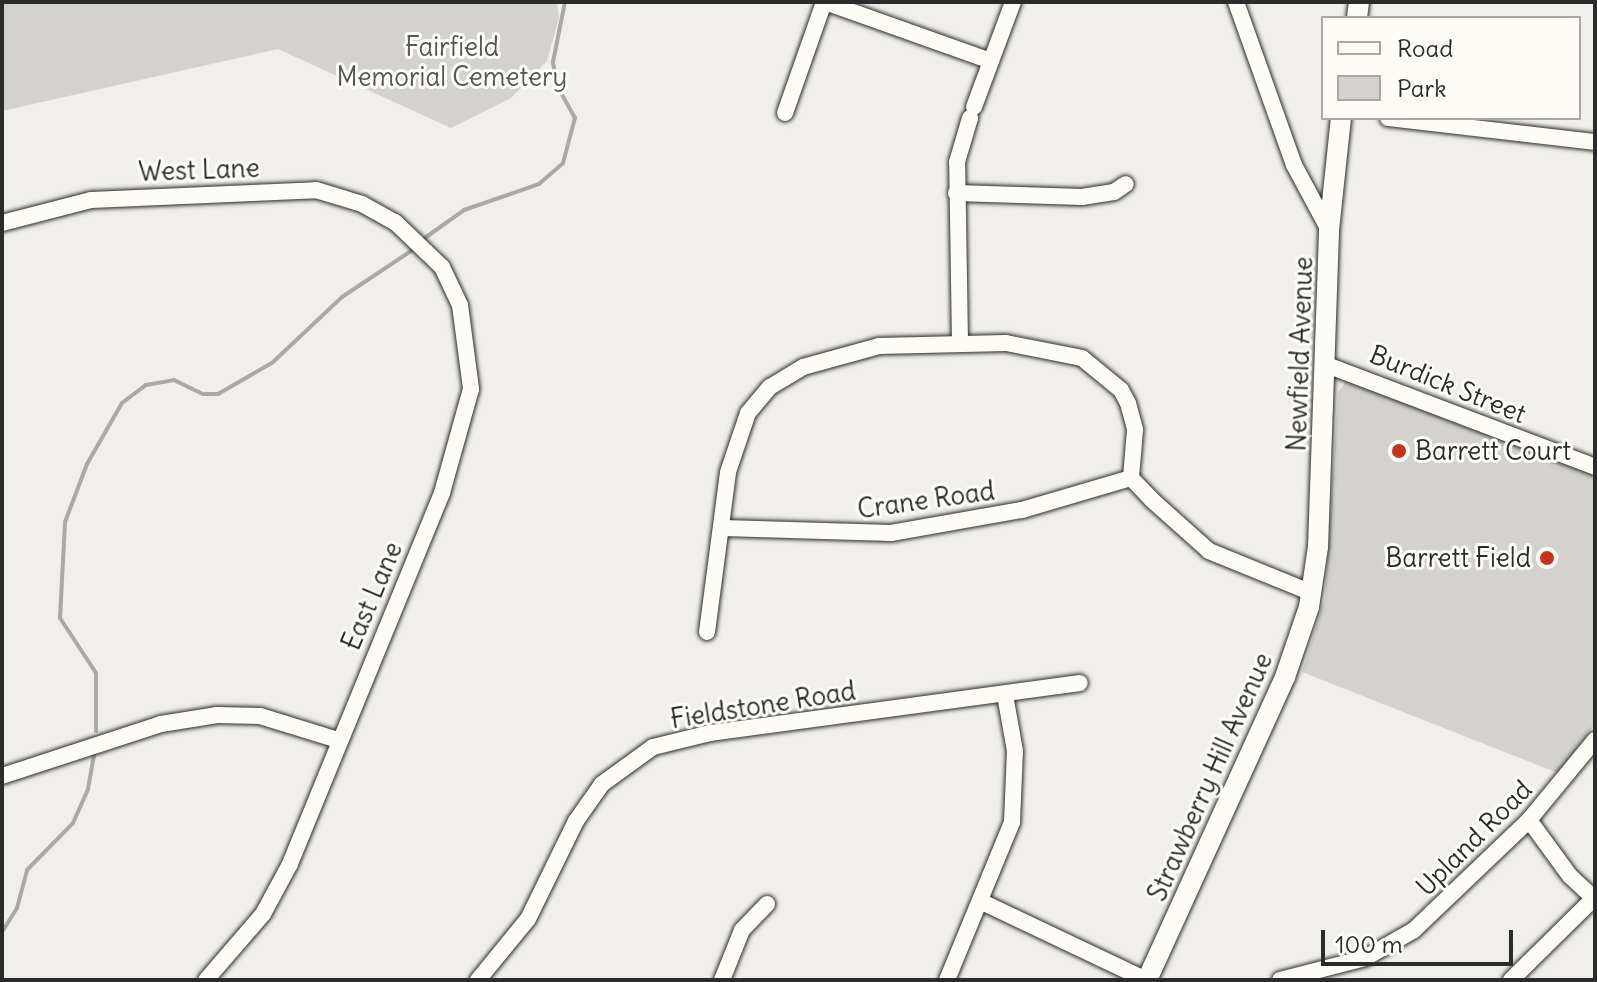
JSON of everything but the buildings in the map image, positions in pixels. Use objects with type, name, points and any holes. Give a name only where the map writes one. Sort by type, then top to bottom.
[{"type":"main road","name":"Newfield Avenue","points":[[1312,593],[1327,365],[1329,230],[1341,120]]},
{"type":"main road","name":"Strawberry Hill Avenue","points":[[1146,980],[1285,677],[1312,593]]},
{"type":"street","points":[[785,113],[824,2],[991,61]]},
{"type":"street","points":[[960,343],[957,162],[1013,2]]},
{"type":"street","points":[[1236,2],[1294,165],[1329,230]]},
{"type":"street","points":[[1405,120],[1595,142]]},
{"type":"street","points":[[956,193],[1082,197],[1114,192],[1126,184]]},
{"type":"street","name":"West Lane","points":[[2,223],[91,200],[299,188],[335,195],[395,222]]},
{"type":"street","name":"East Lane","points":[[206,980],[263,914],[277,890],[442,493],[471,389],[457,296],[421,244],[395,222]]},
{"type":"street","points":[[707,632],[732,450],[748,413],[770,387],[803,367],[849,351],[960,343],[1046,348],[1095,366],[1121,390],[1132,416],[1131,478],[1209,551],[1312,593]]},
{"type":"street","name":"Burdick Street","points":[[1327,365],[1595,467]]},
{"type":"street","name":"Crane Road","points":[[723,528],[891,533],[1022,510],[1131,478]]},
{"type":"street","name":"Fieldstone Road","points":[[478,980],[528,919],[576,821],[602,784],[653,747],[710,733],[1080,683]]},
{"type":"street","points":[[947,980],[982,902],[1015,806],[1015,751],[1005,695]]},
{"type":"street","points":[[2,776],[161,724],[217,715],[276,719],[338,740]]},
{"type":"street","name":"Upland Road","points":[[1280,980],[1365,958],[1402,939],[1529,820],[1595,740]]},
{"type":"street","points":[[1511,980],[1594,899],[1570,876],[1529,820]]},
{"type":"street","points":[[982,902],[1146,980]]},
{"type":"street","points":[[722,980],[742,930],[767,904]]},
{"type":"green space","name":"Fairfield Memorial Cemetery","points":[[2,2],[557,2],[559,18],[547,61],[511,98],[451,128],[278,49],[2,111]]},
{"type":"green space","points":[[1347,380],[1595,476],[1595,724],[1558,773],[1302,672],[1325,598],[1338,392]]},
{"type":"waterway","points":[[422,240],[464,210],[539,184],[563,163],[575,118],[559,89],[553,62],[565,2]]},
{"type":"waterway","points":[[96,731],[96,673],[60,618],[65,522],[87,464],[122,403],[146,385],[174,380],[203,394],[218,394],[272,363],[342,297],[417,247]]},
{"type":"waterway","points":[[2,932],[17,908],[27,870],[73,823],[88,789],[94,754]]},
{"type":"place","name":"Barrett Court","points":[[1399,451]]},
{"type":"place","name":"Barrett Field","points":[[1547,558]]}]
